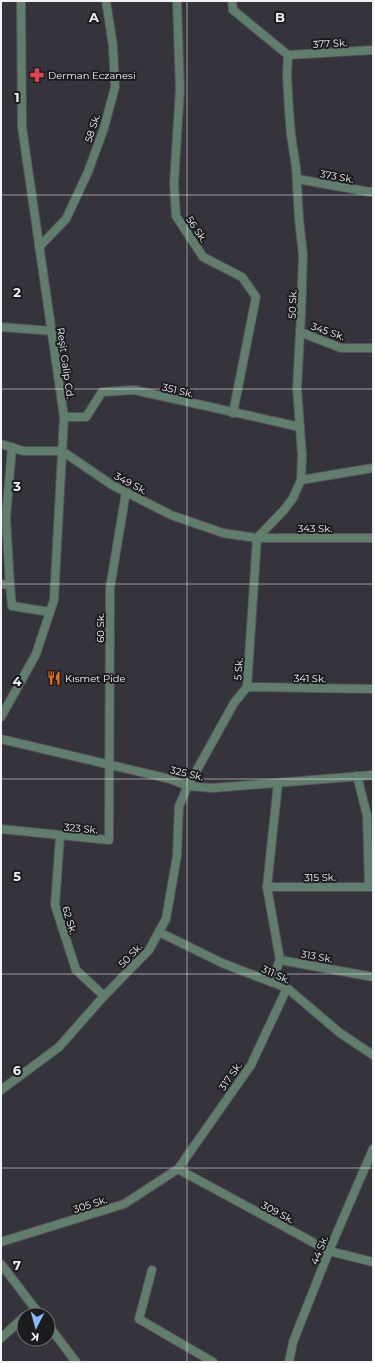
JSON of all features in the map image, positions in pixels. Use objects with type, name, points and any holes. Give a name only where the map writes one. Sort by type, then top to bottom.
[{"type":"street","name":"Reşit Galip Cd.","points":[[1,717],[36,654],[54,600],[64,417],[22,127],[21,1]]},
{"type":"street","name":"58 Sk.","points":[[39,247],[66,219],[88,172],[106,121],[115,87],[113,46],[106,1]]},
{"type":"street","name":"56 Sk.","points":[[177,1],[180,89],[174,183],[176,216],[203,257],[242,277],[256,298],[233,413]]},
{"type":"street","points":[[232,1],[233,10],[288,55]]},
{"type":"street","name":"377 Sk.","points":[[288,55],[373,50]]},
{"type":"street","name":"50 Sk.","points":[[257,538],[284,510],[293,498],[301,480],[302,455],[296,388],[303,255],[298,219],[297,179],[289,110],[287,76],[288,55]]},
{"type":"street","name":"373 Sk.","points":[[297,179],[370,192],[373,191]]},
{"type":"street","points":[[1,327],[52,331]]},
{"type":"street","name":"345 Sk.","points":[[300,332],[341,348],[373,348]]},
{"type":"street","name":"351 Sk.","points":[[64,417],[86,417],[102,392],[134,390],[300,427]]},
{"type":"street","points":[[1,444],[23,451],[62,451]]},
{"type":"street","points":[[12,447],[6,518],[12,606],[50,612]]},
{"type":"street","name":"349 Sk.","points":[[62,451],[112,485],[171,515],[223,533],[257,538]]},
{"type":"street","points":[[301,480],[345,474],[373,468]]},
{"type":"street","name":"60 Sk.","points":[[109,765],[110,588],[126,492]]},
{"type":"street","name":"343 Sk.","points":[[257,538],[373,538]]},
{"type":"street","name":"5 Sk.","points":[[188,786],[234,703],[247,687],[257,538]]},
{"type":"street","points":[[1,584],[10,585]]},
{"type":"street","name":"341 Sk.","points":[[247,687],[373,689]]},
{"type":"street","name":"325 Sk.","points":[[1,739],[170,779],[188,786],[213,788],[373,775]]},
{"type":"street","name":"323 Sk.","points":[[1,829],[109,840],[109,765]]},
{"type":"street","points":[[357,776],[367,815],[371,886]]},
{"type":"street","points":[[271,982],[280,960],[267,887],[278,783]]},
{"type":"street","name":"50 Sk.","points":[[1,1090],[59,1048],[104,996],[150,950],[166,918],[177,856],[179,806],[188,786]]},
{"type":"street","name":"62 Sk.","points":[[60,836],[54,905],[76,970],[104,996]]},
{"type":"street","name":"315 Sk.","points":[[267,887],[371,886]]},
{"type":"street","name":"311 Sk.","points":[[159,932],[222,963],[287,988],[340,1033],[373,1055]]},
{"type":"street","name":"313 Sk.","points":[[280,960],[373,977]]},
{"type":"street","name":"317 Sk.","points":[[178,1169],[251,1065],[287,988]]},
{"type":"street","name":"44 Sk.","points":[[289,1362],[293,1342],[329,1251],[373,1149]]},
{"type":"street","name":"305 Sk.","points":[[1,1242],[124,1204],[178,1169]]},
{"type":"street","name":"309 Sk.","points":[[178,1169],[329,1251],[373,1262]]},
{"type":"street","points":[[1,1264],[33,1307]]},
{"type":"street","points":[[152,1270],[138,1319],[213,1362]]},
{"type":"street","points":[[1,1338],[16,1324]]},
{"type":"street","points":[[56,1336],[76,1362]]},
{"type":"place","name":"Derman Eczanesi","points":[[37,75]]},
{"type":"place","name":"Kısmet Pide","points":[[54,678]]}]
